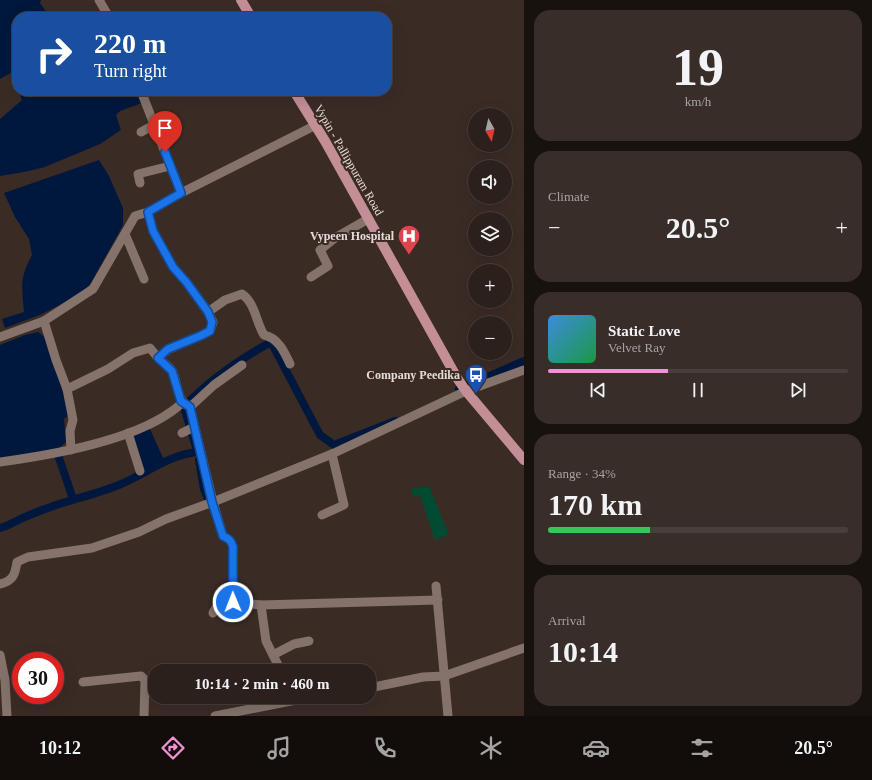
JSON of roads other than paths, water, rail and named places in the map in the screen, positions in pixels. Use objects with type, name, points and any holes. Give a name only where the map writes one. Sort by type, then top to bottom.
[{"type":"main road","points":[[241,0],[248,12]]},
{"type":"main road","name":"Vypin - Pallippuram Road","points":[[297,96],[316,125],[463,387],[524,460]]},
{"type":"street","points":[[99,0],[106,12]]},
{"type":"street","points":[[143,96],[181,193]]},
{"type":"street","points":[[141,132],[154,125]]},
{"type":"street","points":[[1,335],[44,321],[94,289],[135,216],[148,212],[181,193],[316,125]]},
{"type":"street","points":[[140,183],[138,174],[170,166]]},
{"type":"street","points":[[148,212],[153,231],[173,267],[187,283],[208,312],[212,322],[210,331],[168,349],[158,358]]},
{"type":"street","points":[[311,277],[328,266],[320,250],[335,238],[368,219]]},
{"type":"street","points":[[125,234],[144,279]]},
{"type":"street","points":[[208,312],[224,300],[242,294],[249,298],[259,327],[264,335],[272,337],[280,345],[290,364]]},
{"type":"street","points":[[44,321],[67,389],[73,420],[65,451]]},
{"type":"street","points":[[67,389],[108,369],[133,353],[150,348],[172,371],[179,396],[186,405],[194,427],[212,502],[223,536],[230,540],[233,547],[233,602]]},
{"type":"street","points":[[0,462],[65,451],[128,433],[156,421],[186,405],[242,365]]},
{"type":"street","points":[[0,584],[7,583],[14,576],[17,562],[28,556],[92,548],[139,532],[166,519],[332,454],[463,387],[524,370]]},
{"type":"street","points":[[182,433],[194,427]]},
{"type":"street","points":[[128,433],[140,471]]},
{"type":"street","points":[[322,515],[344,505],[332,454]]},
{"type":"street","points":[[436,586],[448,716]]},
{"type":"street","points":[[213,613],[218,604],[233,602],[261,605],[438,600]]},
{"type":"street","points":[[261,605],[266,641],[278,664]]},
{"type":"street","points":[[273,655],[294,644],[309,641]]},
{"type":"street","points":[[376,687],[423,677],[444,676],[524,648]]},
{"type":"street","points":[[0,655],[5,680],[7,716]]},
{"type":"street","points":[[83,682],[141,676],[145,680],[144,716]]},
{"type":"street","points":[[215,716],[260,712],[280,704]]},
{"type":"water","points":[[0,0],[41,0],[40,3],[46,12],[12,12],[12,72],[0,79]]},
{"type":"water","points":[[20,96],[140,96],[142,103],[120,111],[116,115],[121,130],[100,144],[45,167],[0,176],[0,119],[22,100]]},
{"type":"water","points":[[99,160],[109,176],[123,208],[123,225],[91,283],[79,295],[42,314],[5,328],[2,319],[24,312],[22,283],[25,270],[32,255],[29,239],[15,217],[4,193]]},
{"type":"water","points":[[38,332],[45,337],[70,414],[64,419],[66,442],[59,448],[0,459],[0,345],[25,335]]},
{"type":"water","points":[[149,427],[164,460],[143,470],[133,432]]},
{"type":"waterway","points":[[196,447],[184,407],[203,388],[225,371],[271,342],[320,435],[334,445],[395,421]]},
{"type":"waterway","points":[[459,389],[524,361]]},
{"type":"waterway","points":[[56,449],[73,499]]},
{"type":"waterway","points":[[0,528],[36,512],[112,488],[131,480],[158,465],[177,457],[197,452]]},
{"type":"waterway","points":[[199,460],[204,489],[208,499]]},
{"type":"place","name":"Vypeen Hospital","points":[[409,256]]},
{"type":"place","name":"Company Peedika","points":[[476,394]]}]
